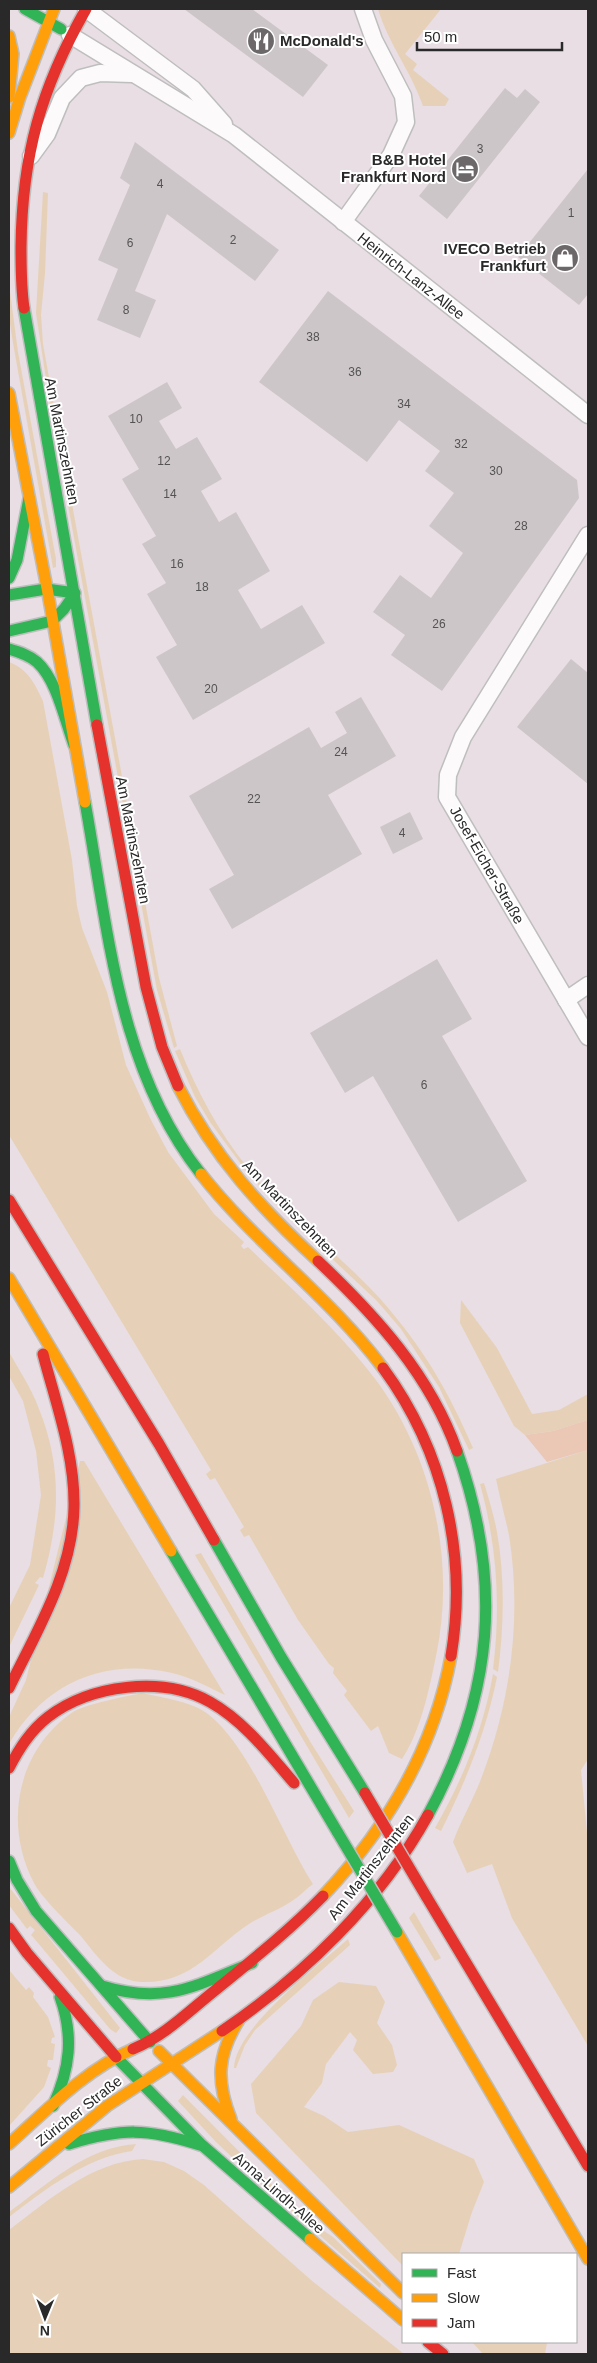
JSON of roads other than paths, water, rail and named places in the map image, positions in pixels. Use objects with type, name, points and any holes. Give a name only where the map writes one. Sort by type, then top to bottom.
[{"type":"main road","points":[[25,9],[49,21],[70,35]]},
{"type":"main road","points":[[9,133],[54,9]]},
{"type":"main road","name":"Am Martinszehnten","points":[[86,9],[58,57],[45,95],[27,162],[20,221],[23,304],[32,365],[75,592],[83,650],[141,965],[152,1013],[174,1079],[194,1119],[234,1176],[270,1216],[344,1285],[383,1326],[413,1366],[435,1402],[462,1464],[480,1532],[487,1606],[484,1646],[476,1702],[451,1775],[426,1823],[366,1901],[334,1937],[292,1976],[240,2019],[170,2062]]},
{"type":"main road","points":[[9,36],[13,54],[9,97]]},
{"type":"main road","name":"Am Martinszehnten","points":[[9,393],[42,559],[46,590],[117,978],[136,1052],[160,1108],[187,1156],[209,1186],[263,1245],[324,1301],[376,1358],[416,1421],[434,1461],[452,1526],[458,1588],[451,1666],[430,1737],[416,1771],[401,1797],[366,1847],[308,1914],[252,1963],[150,2042]]},
{"type":"main road","points":[[9,578],[17,560],[29,498]]},
{"type":"main road","points":[[9,595],[46,590],[75,592],[64,609],[52,620],[9,631]]},
{"type":"main road","points":[[9,649],[30,658],[40,666],[53,689],[74,745]]},
{"type":"main road","points":[[9,1200],[159,1444],[281,1656],[588,2166]]},
{"type":"main road","points":[[9,1278],[588,2259]]},
{"type":"main road","points":[[9,1688],[43,1618],[64,1566],[70,1544],[74,1508],[74,1490],[67,1449],[36,1324]]},
{"type":"main road","points":[[9,1768],[16,1752],[39,1723],[79,1698],[121,1688],[158,1687],[176,1690],[208,1701],[232,1716],[256,1740],[338,1833]]},
{"type":"main road","name":"Anna-Lindh-Allee","points":[[9,1860],[17,1880],[36,1911],[150,2042],[236,2129],[354,2241],[402,2292]]},
{"type":"main road","points":[[9,1928],[54,1984],[65,2010],[70,2042],[67,2074],[53,2106]]},
{"type":"main road","points":[[102,1986],[133,1995],[160,1995],[181,1990],[252,1963]]},
{"type":"main road","name":"Anna-Lindh-Allee","points":[[54,1984],[116,2057],[202,2145],[402,2319]]},
{"type":"main road","points":[[236,2129],[223,2100],[220,2070],[226,2043],[240,2019]]},
{"type":"main road","name":"Züricher Straße","points":[[9,2144],[53,2106],[116,2057],[150,2042]]},
{"type":"main road","name":"Züricher Straße","points":[[9,2187],[111,2103],[170,2062]]},
{"type":"main road","points":[[56,2148],[95,2136],[132,2129],[162,2133],[202,2145]]},
{"type":"main road","points":[[575,2238],[588,2266]]},
{"type":"main road","points":[[429,2343],[442,2354]]},
{"type":"street","name":"Heinrich-Lanz-Allee","points":[[86,9],[193,89],[234,135]]},
{"type":"street","points":[[343,222],[391,156],[406,122],[404,96],[374,40],[364,9]]},
{"type":"street","name":"Heinrich-Lanz-Allee","points":[[70,35],[234,135],[588,416]]},
{"type":"street","name":"Heinrich-Lanz-Allee","points":[[27,162],[47,134],[62,98],[81,78],[113,72],[138,75]]},
{"type":"street","name":"Josef-Eicher-Straße","points":[[588,535],[463,737],[448,775],[447,798],[588,1037]]},
{"type":"street","points":[[566,1000],[588,986]]},
{"type":"place","name":"McDonald's","points":[[261,41]]},
{"type":"place","name":"B&B Hotel Frankfurt Nord","points":[[465,169]]},
{"type":"place","name":"IVECO Betrieb Frankfurt","points":[[565,258]]}]
